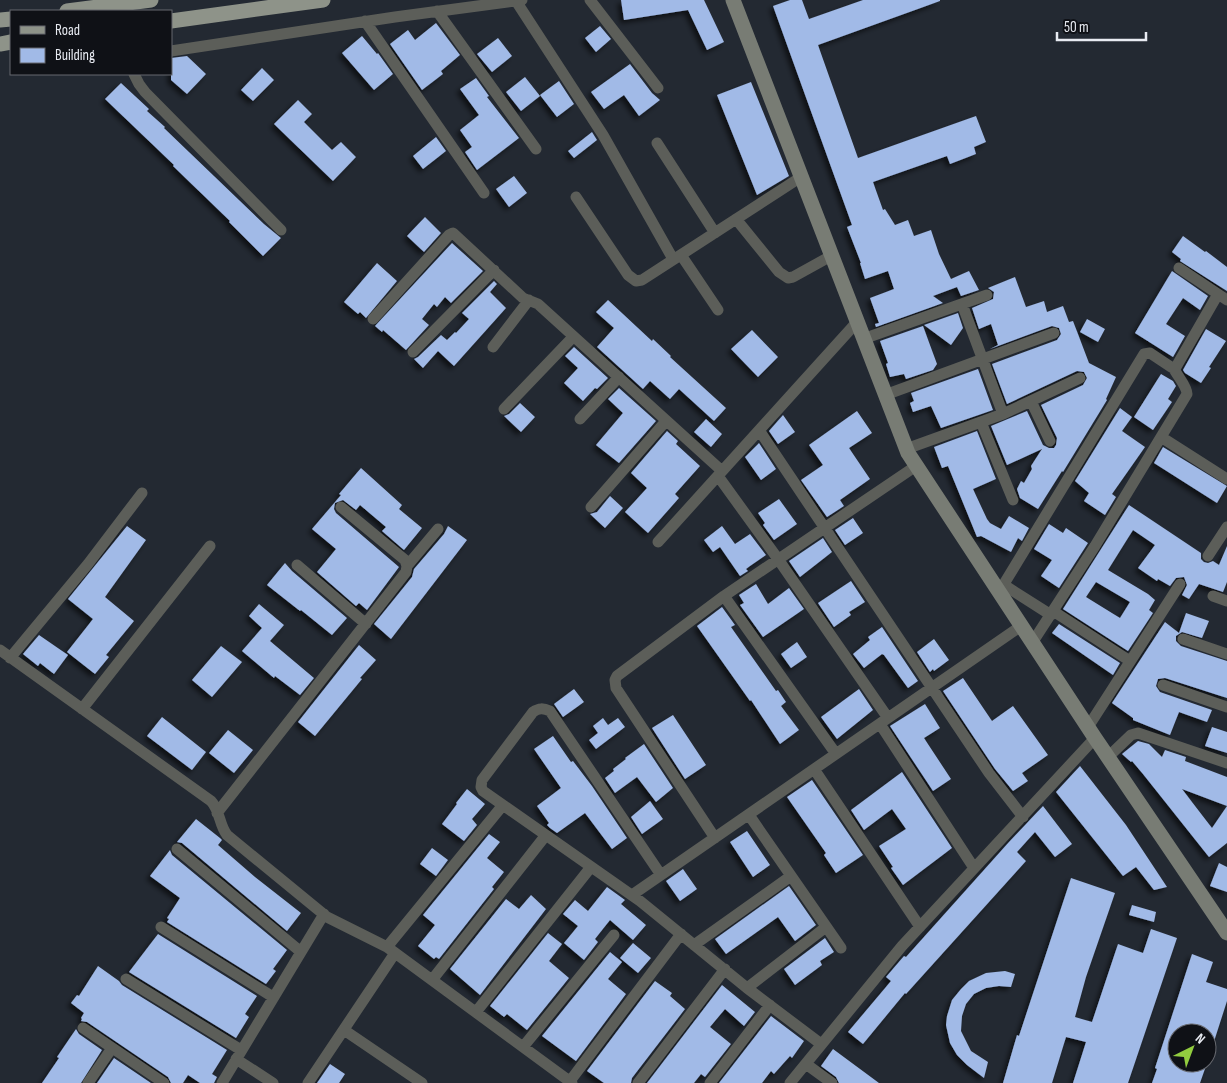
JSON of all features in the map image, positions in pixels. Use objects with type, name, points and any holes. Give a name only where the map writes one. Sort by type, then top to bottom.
[{"type":"main road","points":[[75,10],[150,0]]},
{"type":"main road","points":[[172,21],[323,0]]},
{"type":"street","points":[[172,51],[364,21],[519,0],[677,257],[718,310]]},
{"type":"street","points":[[590,0],[658,88]]},
{"type":"street","points":[[732,0],[906,449],[1001,588],[1032,643],[1227,933]]},
{"type":"street","points":[[437,11],[536,149]]},
{"type":"street","points":[[364,21],[484,193]]},
{"type":"street","points":[[134,75],[145,92],[281,230]]},
{"type":"street","points":[[657,143],[715,233]]},
{"type":"street","points":[[576,197],[632,279],[636,281],[642,280],[801,177]]},
{"type":"street","points":[[736,219],[784,276],[793,277],[831,256]]},
{"type":"street","points":[[373,319],[451,234],[456,234],[523,298],[538,304],[618,377],[720,473],[884,721],[974,868]]},
{"type":"street","points":[[1174,367],[1178,366],[1222,297],[1179,268]]},
{"type":"street","points":[[413,352],[494,270]]},
{"type":"street","points":[[863,338],[988,295]]},
{"type":"street","points":[[493,347],[529,300]]},
{"type":"street","points":[[962,304],[1003,414]]},
{"type":"street","points":[[658,542],[857,322]]},
{"type":"street","points":[[885,395],[1054,333]]},
{"type":"street","points":[[504,409],[573,337]]},
{"type":"street","points":[[1001,588],[1144,354],[1150,353],[1174,367],[1177,377],[1187,392],[1096,546],[1032,643]]},
{"type":"street","points":[[580,419],[618,377]]},
{"type":"street","points":[[906,449],[1003,414],[1080,378]]},
{"type":"street","points":[[1030,401],[1050,440]]},
{"type":"street","points":[[591,507],[666,421]]},
{"type":"street","points":[[982,422],[1013,500]]},
{"type":"street","points":[[759,430],[989,773],[1022,817]]},
{"type":"street","points":[[1161,437],[1227,479]]},
{"type":"street","points":[[715,838],[614,684],[617,676],[778,558],[916,466]]},
{"type":"street","points":[[10,658],[88,564],[142,493]]},
{"type":"street","points":[[341,507],[405,560],[407,566]]},
{"type":"street","points":[[1208,556],[1227,527]]},
{"type":"street","points":[[217,813],[404,576],[407,566],[438,529]]},
{"type":"street","points":[[82,709],[210,546]]},
{"type":"street","points":[[297,565],[366,624]]},
{"type":"street","points":[[790,1083],[920,927],[1022,817],[1091,732],[1130,661],[1180,584]]},
{"type":"street","points":[[1001,588],[1052,613],[1130,661]]},
{"type":"street","points":[[724,596],[836,754]]},
{"type":"street","points":[[1213,596],[1227,601]]},
{"type":"street","points":[[632,896],[1021,626]]},
{"type":"street","points":[[1183,639],[1227,654]]},
{"type":"street","points":[[0,650],[211,801],[215,806],[226,835],[324,914],[334,921],[392,950],[571,1082],[681,934]]},
{"type":"street","points":[[1163,685],[1227,707]]},
{"type":"street","points":[[662,875],[550,712],[544,708],[533,712],[480,784],[483,791],[632,896],[747,988],[821,1044]]},
{"type":"street","points":[[1108,757],[1131,735],[1138,733],[1227,763]]},
{"type":"street","points":[[814,770],[920,927]]},
{"type":"street","points":[[308,1083],[344,1030],[392,950],[503,805]]},
{"type":"street","points":[[749,815],[841,948]]},
{"type":"street","points":[[432,980],[546,835]]},
{"type":"street","points":[[177,848],[301,952]]},
{"type":"street","points":[[476,1012],[591,866]]},
{"type":"street","points":[[694,945],[791,876]]},
{"type":"street","points":[[222,1083],[324,914]]},
{"type":"street","points":[[161,927],[273,997]]},
{"type":"street","points":[[747,988],[826,927]]},
{"type":"street","points":[[523,1047],[614,935]]},
{"type":"street","points":[[638,1083],[725,969]]},
{"type":"street","points":[[126,979],[239,1054],[274,1083]]},
{"type":"street","points":[[710,1083],[770,1005]]},
{"type":"street","points":[[83,1028],[112,1048],[147,1078],[164,1083]]},
{"type":"street","points":[[344,1030],[422,1083]]},
{"type":"street","points":[[88,1083],[112,1048]]},
{"type":"street","points":[[806,1064],[832,1083]]},
{"type":"building","points":[[621,0],[704,0],[724,42],[707,50],[688,10],[624,20]]},
{"type":"building","points":[[790,0],[802,0],[809,19],[863,0],[940,0],[818,45],[858,158],[976,116],[986,142],[974,147],[976,154],[950,164],[947,156],[873,182],[883,210],[885,209],[895,225],[908,220],[914,236],[931,230],[939,254],[951,279],[969,271],[979,290],[961,296],[957,287],[933,296],[943,303],[876,327],[875,324],[879,323],[870,298],[894,289],[888,271],[865,279],[847,227],[852,225],[773,6]]},
{"type":"building","points":[[436,23],[460,55],[441,71],[443,74],[422,90],[390,44],[408,30],[415,40]]},
{"type":"building","points":[[600,26],[611,39],[596,52],[585,38]]},
{"type":"building","points":[[362,36],[378,53],[393,74],[374,90],[342,53]]},
{"type":"building","points":[[498,38],[512,56],[492,72],[477,54]]},
{"type":"building","points":[[187,56],[206,74],[187,94],[171,80],[172,58]]},
{"type":"building","points":[[630,64],[652,93],[660,100],[639,116],[624,95],[604,109],[591,92]]},
{"type":"building","points":[[262,68],[274,80],[253,101],[241,90]]},
{"type":"building","points":[[525,77],[540,96],[521,111],[506,92]]},
{"type":"building","points":[[476,78],[489,96],[487,97],[519,138],[477,170],[465,152],[472,147],[460,130],[479,115],[460,89]]},
{"type":"building","points":[[559,81],[574,104],[557,117],[540,95]]},
{"type":"building","points":[[751,82],[789,176],[757,195],[717,95]]},
{"type":"building","points":[[121,83],[149,109],[147,111],[164,128],[281,238],[263,256],[174,165],[105,99]]},
{"type":"building","points":[[298,100],[312,114],[304,122],[332,150],[341,142],[356,157],[333,181],[274,124]]},
{"type":"building","points":[[592,132],[597,140],[574,158],[568,151]]},
{"type":"building","points":[[436,137],[446,151],[423,169],[413,156]]},
{"type":"building","points":[[514,176],[527,193],[509,207],[496,189]]},
{"type":"building","points":[[425,217],[441,233],[424,252],[407,236]]},
{"type":"building","points":[[1183,236],[1227,267],[1227,291],[1180,261],[1181,259],[1172,252]]},
{"type":"building","points":[[452,243],[483,271],[451,303],[445,297],[437,307],[434,304],[422,319],[429,325],[406,350],[383,330],[382,332],[375,326]]},
{"type":"building","points":[[377,263],[397,281],[366,318],[344,302]]},
{"type":"building","points":[[1172,271],[1208,296],[1200,310],[1183,298],[1166,324],[1185,336],[1173,357],[1135,333]]},
{"type":"building","points":[[1015,277],[1026,307],[1044,301],[1047,312],[1063,306],[1069,322],[1073,321],[1089,363],[1116,377],[1107,400],[1038,509],[1020,498],[1017,489],[1021,481],[1024,483],[1032,469],[1031,466],[1042,449],[1007,465],[991,426],[1027,411],[1043,445],[1054,448],[1057,438],[1041,405],[1083,385],[1087,378],[1084,372],[1077,371],[1007,404],[992,364],[1057,340],[1061,334],[1059,328],[1052,326],[990,349],[998,345],[991,324],[979,329],[972,308],[993,299],[994,292],[988,288]]},
{"type":"building","points":[[494,281],[497,284],[490,292],[506,308],[454,366],[438,351],[423,368],[414,359],[441,335],[447,340],[456,333],[469,319],[462,313]]},
{"type":"building","points":[[608,300],[652,341],[653,339],[726,408],[714,421],[679,389],[670,399],[650,381],[643,389],[597,347],[614,328],[596,312]]},
{"type":"building","points":[[958,313],[963,328],[951,345],[924,325]]},
{"type":"building","points":[[1087,319],[1105,329],[1098,342],[1080,332]]},
{"type":"building","points":[[923,326],[937,364],[933,370],[906,379],[904,374],[890,377],[886,364],[888,363],[880,341]]},
{"type":"building","points":[[1206,329],[1226,341],[1201,383],[1183,370]]},
{"type":"building","points":[[752,330],[778,357],[758,377],[731,349]]},
{"type":"building","points":[[574,347],[608,378],[583,401],[564,383],[578,368],[565,356]]},
{"type":"building","points":[[978,369],[993,410],[941,428],[931,406],[913,412],[910,403],[914,401],[911,393]]},
{"type":"building","points":[[1161,374],[1173,381],[1176,386],[1168,399],[1172,402],[1153,430],[1134,417]]},
{"type":"building","points":[[619,388],[656,421],[619,463],[596,445],[623,413],[608,399]]},
{"type":"building","points":[[520,403],[535,417],[521,432],[504,416],[509,414]]},
{"type":"building","points":[[1120,408],[1132,417],[1122,431],[1145,447],[1112,494],[1116,497],[1105,515],[1084,501],[1089,493],[1075,481]]},
{"type":"building","points":[[857,411],[872,433],[849,448],[870,479],[840,500],[844,506],[827,517],[801,480],[823,465],[809,445]]},
{"type":"building","points":[[783,415],[795,432],[778,444],[769,431]]},
{"type":"building","points":[[706,419],[722,434],[711,447],[694,432]]},
{"type":"building","points":[[667,431],[678,441],[676,444],[700,466],[675,494],[679,498],[648,533],[625,512],[647,488],[631,473]]},
{"type":"building","points":[[977,431],[996,479],[973,489],[987,519],[990,523],[1001,529],[1009,516],[1029,528],[1022,541],[1018,538],[1011,552],[981,536],[977,537],[948,466],[942,468],[934,447]]},
{"type":"building","points":[[759,443],[776,469],[761,480],[745,457]]},
{"type":"building","points":[[1163,447],[1227,486],[1217,503],[1154,463]]},
{"type":"building","points":[[361,468],[402,505],[399,509],[422,528],[404,550],[382,531],[386,527],[360,505],[356,510],[343,500],[335,503],[334,509],[336,513],[399,567],[367,610],[359,603],[356,606],[317,572],[336,549],[312,529]]},
{"type":"building","points":[[610,496],[623,508],[605,528],[590,514],[597,512]]},
{"type":"building","points":[[779,499],[797,524],[774,540],[763,525],[765,523],[758,513]]},
{"type":"building","points":[[1129,505],[1201,553],[1201,559],[1204,562],[1213,561],[1219,565],[1227,546],[1227,582],[1223,592],[1199,584],[1189,599],[1182,595],[1187,585],[1184,577],[1176,578],[1170,586],[1158,579],[1157,581],[1138,568],[1155,545],[1133,530],[1108,570],[1155,600],[1149,610],[1153,613],[1128,651],[1063,609]],"holes":[[[1096,582],[1130,602],[1120,618],[1086,597]]]},
{"type":"building","points":[[853,518],[863,533],[845,545],[835,530]]},
{"type":"building","points":[[1049,524],[1063,533],[1066,528],[1088,543],[1059,588],[1041,576],[1052,560],[1034,549]]},
{"type":"building","points":[[127,526],[146,540],[105,597],[134,621],[106,655],[109,657],[95,674],[67,652],[93,619],[68,599]]},
{"type":"building","points":[[448,526],[467,540],[391,639],[374,624],[412,577],[414,569],[444,534]]},
{"type":"building","points":[[722,526],[735,544],[750,534],[766,555],[746,569],[748,571],[740,576],[720,547],[713,552],[704,540]]},
{"type":"building","points":[[823,538],[832,552],[800,577],[789,561]]},
{"type":"building","points":[[285,563],[347,618],[332,635],[267,585]]},
{"type":"building","points":[[851,581],[865,602],[849,612],[851,615],[834,627],[818,603]]},
{"type":"building","points":[[756,584],[768,604],[789,588],[804,609],[763,637],[740,605],[744,603],[739,595]]},
{"type":"building","points":[[259,604],[284,625],[270,641],[314,678],[300,695],[275,676],[274,678],[242,651],[262,628],[249,616]]},
{"type":"building","points":[[722,607],[735,625],[731,627],[776,691],[778,690],[786,702],[781,706],[799,730],[780,744],[751,700],[697,626]]},
{"type":"building","points":[[1186,613],[1209,621],[1202,638],[1182,632],[1176,636],[1176,641],[1181,646],[1227,661],[1227,698],[1165,678],[1158,679],[1156,686],[1160,692],[1212,710],[1207,722],[1179,712],[1170,735],[1133,720],[1133,718],[1112,703],[1165,622],[1179,633]]},
{"type":"building","points":[[1059,624],[1120,663],[1113,675],[1052,633]]},
{"type":"building","points":[[882,627],[918,681],[908,688],[884,655],[882,654],[864,668],[853,654],[870,640],[868,637]]},
{"type":"building","points":[[39,635],[68,655],[54,674],[40,663],[38,666],[23,654]]},
{"type":"building","points":[[934,639],[949,660],[930,672],[917,652]]},
{"type":"building","points":[[797,642],[807,657],[791,668],[781,654]]},
{"type":"building","points":[[359,645],[376,660],[315,736],[298,722]]},
{"type":"building","points":[[221,646],[242,662],[212,697],[192,680]]},
{"type":"building","points":[[963,678],[992,721],[1013,706],[1048,755],[1022,773],[1028,781],[1013,791],[995,769],[943,691]]},
{"type":"building","points":[[574,689],[584,702],[563,717],[554,704]]},
{"type":"building","points":[[859,689],[873,710],[837,739],[821,717]]},
{"type":"building","points":[[925,704],[940,728],[924,738],[951,779],[933,791],[890,726]]},
{"type":"building","points":[[673,715],[706,765],[685,779],[652,728]]},
{"type":"building","points":[[162,717],[206,752],[192,770],[147,736]]},
{"type":"building","points":[[603,718],[608,725],[618,718],[625,727],[596,749],[589,740],[598,733],[593,726]]},
{"type":"building","points":[[1212,727],[1227,732],[1227,753],[1205,746]]},
{"type":"building","points":[[228,730],[253,750],[234,773],[209,753]]},
{"type":"building","points":[[553,736],[571,762],[573,761],[592,786],[627,838],[612,849],[585,813],[557,833],[547,825],[549,823],[537,806],[561,788],[534,749]]},
{"type":"building","points":[[1138,741],[1149,744],[1162,757],[1165,750],[1186,757],[1185,761],[1227,777],[1227,806],[1227,843],[1209,857],[1143,774],[1132,761],[1122,754]],"holes":[[[1182,789],[1227,806],[1212,828]]]},
{"type":"building","points":[[644,744],[673,788],[656,802],[637,777],[615,793],[605,778],[625,758]]},
{"type":"building","points":[[1080,766],[1126,825],[1167,887],[1154,890],[1136,867],[1123,876],[1056,792]]},
{"type":"building","points":[[902,772],[952,848],[903,885],[879,846],[906,829],[892,809],[864,830],[851,810]]},
{"type":"building","points":[[812,780],[863,855],[836,873],[824,855],[826,853],[787,797]]},
{"type":"building","points":[[467,789],[485,804],[472,819],[477,825],[464,841],[442,824]]},
{"type":"building","points":[[650,801],[663,819],[642,834],[631,817]]},
{"type":"building","points":[[1043,806],[1072,844],[1055,857],[1035,832],[1017,852],[1026,861],[905,993],[863,1044],[848,1032],[891,981],[886,977],[904,956],[906,957]]},
{"type":"building","points":[[196,819],[222,840],[218,845],[301,913],[287,931],[182,843],[177,842]]},
{"type":"building","points":[[747,831],[770,865],[753,877],[730,842]]},
{"type":"building","points":[[489,834],[500,842],[487,858],[504,872],[492,887],[494,889],[439,959],[436,957],[434,959],[418,946],[435,925],[423,915]]},
{"type":"building","points":[[432,848],[448,860],[436,876],[420,864]]},
{"type":"building","points":[[170,850],[172,855],[287,950],[273,969],[276,971],[266,984],[167,922],[169,919],[167,918],[180,898],[150,876]]},
{"type":"building","points":[[1219,863],[1227,867],[1227,892],[1210,886]]},
{"type":"building","points":[[683,869],[697,889],[680,901],[666,881]]},
{"type":"building","points":[[1071,878],[1115,893],[1086,977],[1075,1017],[1092,1022],[1118,944],[1143,953],[1151,929],[1177,938],[1128,1083],[1073,1083],[1086,1042],[1066,1037],[1052,1083],[1003,1083],[1017,1035],[1019,1036]]},
{"type":"building","points":[[789,886],[816,925],[795,941],[778,917],[726,954],[715,939]]},
{"type":"building","points":[[607,887],[625,900],[621,904],[646,925],[633,940],[610,920],[595,939],[598,942],[584,960],[564,943],[578,926],[563,914],[575,900],[588,911]]},
{"type":"building","points":[[531,895],[546,909],[480,995],[450,969],[506,899],[519,909]]},
{"type":"building","points":[[1132,905],[1156,912],[1154,922],[1129,915]]},
{"type":"building","points":[[548,933],[562,944],[549,961],[569,978],[527,1030],[507,1014],[504,1017],[490,1006]]},
{"type":"building","points":[[158,934],[257,996],[245,1014],[249,1017],[236,1038],[129,972]]},
{"type":"building","points":[[825,938],[834,952],[820,961],[822,965],[795,985],[784,969]]},
{"type":"building","points":[[633,943],[651,958],[638,973],[620,958]]},
{"type":"building","points":[[610,952],[622,962],[608,979],[626,994],[576,1061],[542,1036]]},
{"type":"building","points":[[1192,954],[1213,962],[1206,982],[1227,989],[1227,1001],[1217,1032],[1217,1023],[1170,1023]]},
{"type":"building","points":[[98,966],[122,985],[227,1050],[212,1074],[217,1077],[214,1083],[200,1083],[188,1075],[183,1083],[171,1083],[168,1077],[87,1022],[81,1021],[84,1013],[71,1003],[77,995],[79,996]]},
{"type":"building","points":[[1005,971],[1015,974],[1011,987],[986,988],[974,994],[966,1004],[962,1016],[961,1031],[971,1051],[988,1062],[984,1078],[957,1055],[950,1043],[946,1025],[947,1016],[952,1000],[969,981],[986,973]]},
{"type":"building","points":[[655,981],[672,993],[670,996],[685,1009],[632,1078],[631,1083],[604,1083],[587,1071]]},
{"type":"building","points":[[722,985],[755,1012],[744,1026],[725,1009],[710,1027],[731,1044],[705,1077],[701,1074],[694,1083],[647,1083]]},
{"type":"building","points":[[771,1016],[804,1041],[792,1058],[790,1056],[774,1074],[771,1071],[762,1083],[719,1083]]},
{"type":"building","points":[[76,1029],[79,1034],[102,1050],[81,1083],[42,1083],[59,1058],[57,1057]]},
{"type":"building","points":[[1167,1031],[1167,1073],[1204,1073],[1200,1083],[1152,1083],[1157,1069],[1155,1068]]},
{"type":"building","points":[[833,1049],[879,1083],[839,1083],[836,1077],[821,1066]]},
{"type":"building","points":[[114,1058],[151,1083],[97,1083]]},
{"type":"building","points":[[330,1064],[345,1074],[339,1083],[317,1083]]}]
